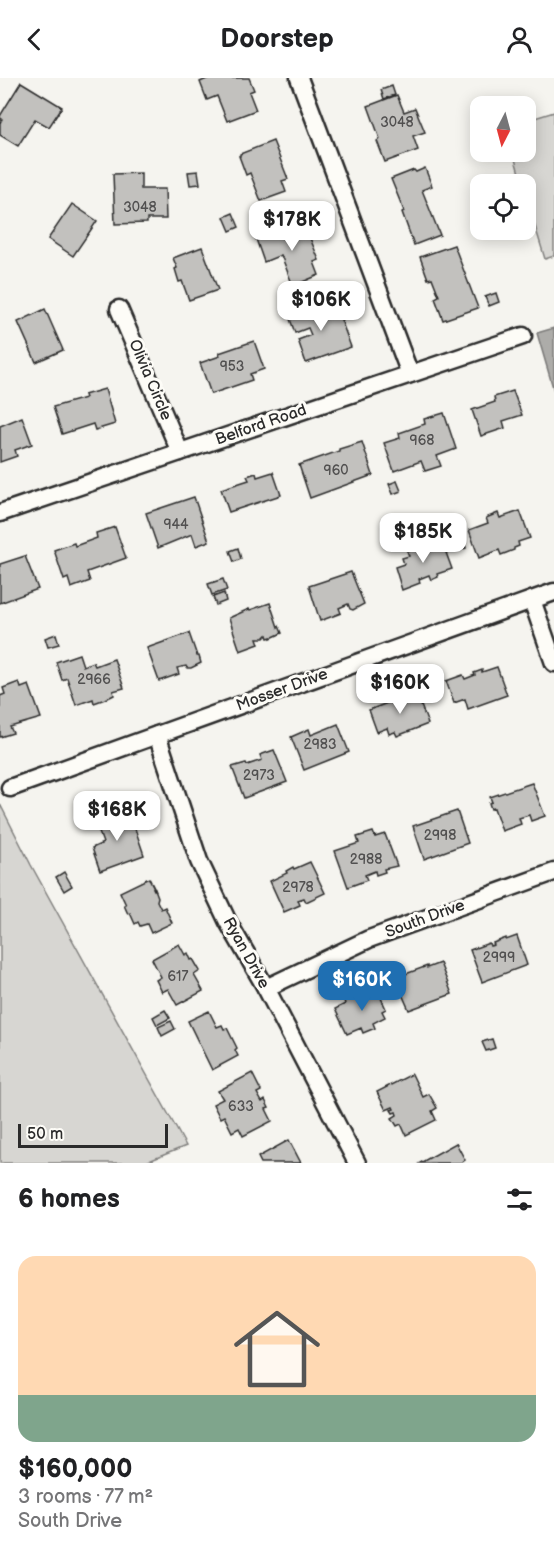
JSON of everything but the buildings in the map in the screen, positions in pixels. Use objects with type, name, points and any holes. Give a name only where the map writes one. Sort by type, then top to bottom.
[{"type":"street","points":[[299,78],[410,374]]},
{"type":"street","name":"Olivia Circle","points":[[119,309],[180,452]]},
{"type":"street","name":"Belford Road","points":[[0,513],[523,336]]},
{"type":"street","name":"Mosser Drive","points":[[10,788],[554,592]]},
{"type":"street","points":[[532,600],[554,663]]},
{"type":"street","name":"Ryan Drive","points":[[157,735],[199,861],[228,922],[266,988],[357,1163]]},
{"type":"street","name":"South Drive","points":[[266,988],[369,939],[554,872]]},
{"type":"shaded area","points":[[554,112],[554,256],[545,259],[536,229],[536,174],[519,174],[516,162],[536,162],[536,118]]},
{"type":"shaded area","points":[[554,328],[554,391],[537,333]]},
{"type":"shaded area","points":[[0,804],[31,865],[186,1146],[144,1163],[0,1163]]}]
